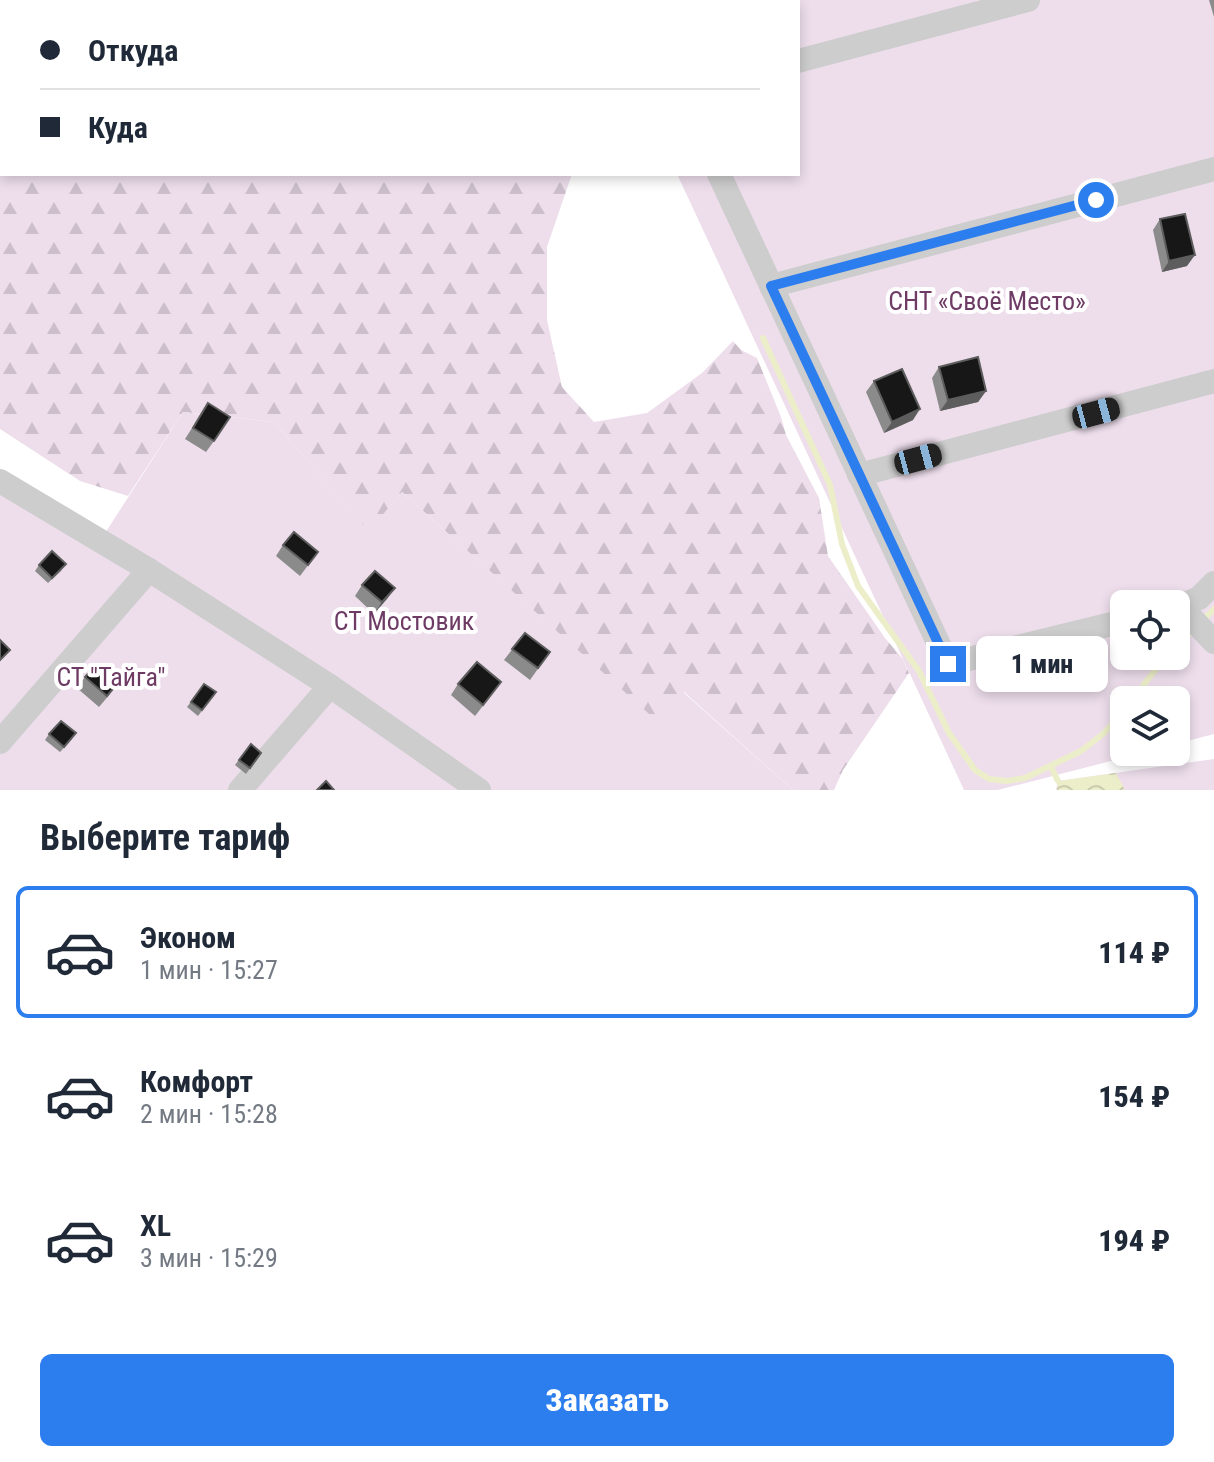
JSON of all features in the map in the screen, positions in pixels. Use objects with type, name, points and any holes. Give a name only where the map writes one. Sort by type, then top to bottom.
[{"type":"street","points":[[800,60],[1028,0]]},
{"type":"street","points":[[771,286],[1214,169]]},
{"type":"street","points":[[720,176],[948,664],[1110,624]]},
{"type":"street","points":[[859,475],[1214,381]]},
{"type":"street","points":[[0,481],[149,570],[330,686],[479,790]]},
{"type":"street","points":[[0,742],[149,570]]},
{"type":"street","points":[[1190,602],[1214,583]]},
{"type":"street","points":[[1190,619],[1214,642]]},
{"type":"street","points":[[240,790],[330,686]]},
{"type":"green space","name":"СНТ «Своё Место»","points":[[800,0],[1214,0],[1214,734],[1190,740],[1190,686],[1110,686],[1110,761],[998,790],[964,790],[678,176],[800,176]]},
{"type":"green space","points":[[0,176],[571,176],[547,247],[547,320],[562,387],[594,422],[647,413],[702,373],[733,341],[741,350],[757,358],[786,435],[819,498],[828,556],[903,659],[909,673],[843,770],[834,790],[793,790],[684,692],[658,723],[402,492],[369,532],[274,422],[183,412],[128,496],[80,481],[0,429]]},
{"type":"green space","points":[[183,412],[274,422],[369,531],[402,492],[658,722],[683,692],[793,790],[0,790],[0,481],[100,541]]},
{"type":"green space","points":[[1214,759],[1214,790],[1056,790],[1058,781],[1164,766],[1190,766],[1190,762]]},
{"type":"water","points":[[1116,773],[1125,790],[1057,790],[1058,781]]},
{"type":"building","points":[[1185,214],[1195,255],[1169,261],[1160,219]]},
{"type":"building","points":[[978,357],[986,391],[948,400],[939,367]]},
{"type":"building","points":[[902,369],[920,409],[892,422],[874,381]]},
{"type":"building","points":[[208,403],[230,417],[214,441],[193,428]]},
{"type":"building","points":[[294,532],[318,552],[308,565],[283,545]]},
{"type":"building","points":[[52,551],[66,564],[52,578],[39,565]]},
{"type":"building","points":[[375,571],[395,588],[382,602],[362,585]]},
{"type":"building","points":[[525,633],[550,652],[538,668],[512,649]]},
{"type":"building","points":[[0,640],[10,650],[0,660]]},
{"type":"building","points":[[477,662],[501,682],[483,705],[458,684]]},
{"type":"building","points":[[96,665],[118,683],[107,696],[85,677]]},
{"type":"building","points":[[204,684],[216,692],[202,710],[191,702]]},
{"type":"building","points":[[61,721],[76,733],[64,747],[49,734]]},
{"type":"building","points":[[251,744],[261,753],[250,768],[239,760]]},
{"type":"building","points":[[326,781],[334,790],[317,790]]},
{"type":"waterway","points":[[763,338],[830,485],[842,544],[858,586],[919,671],[949,733],[975,770],[989,779],[1007,781],[1025,778],[1081,751],[1110,726]]},
{"type":"waterway","points":[[1202,621],[1214,609]]},
{"type":"waterway","points":[[1190,633],[1194,629]]},
{"type":"waterway","points":[[1143,686],[1155,670]]},
{"type":"waterway","points":[[1051,767],[1058,781]]},
{"type":"route","points":[[948,664],[771,286],[1096,200]]},
{"type":"park label","name":"СТ Мостовик","points":[[404,621]]},
{"type":"park label","name":"СТ \"Тайга\"","points":[[111,677]]}]
